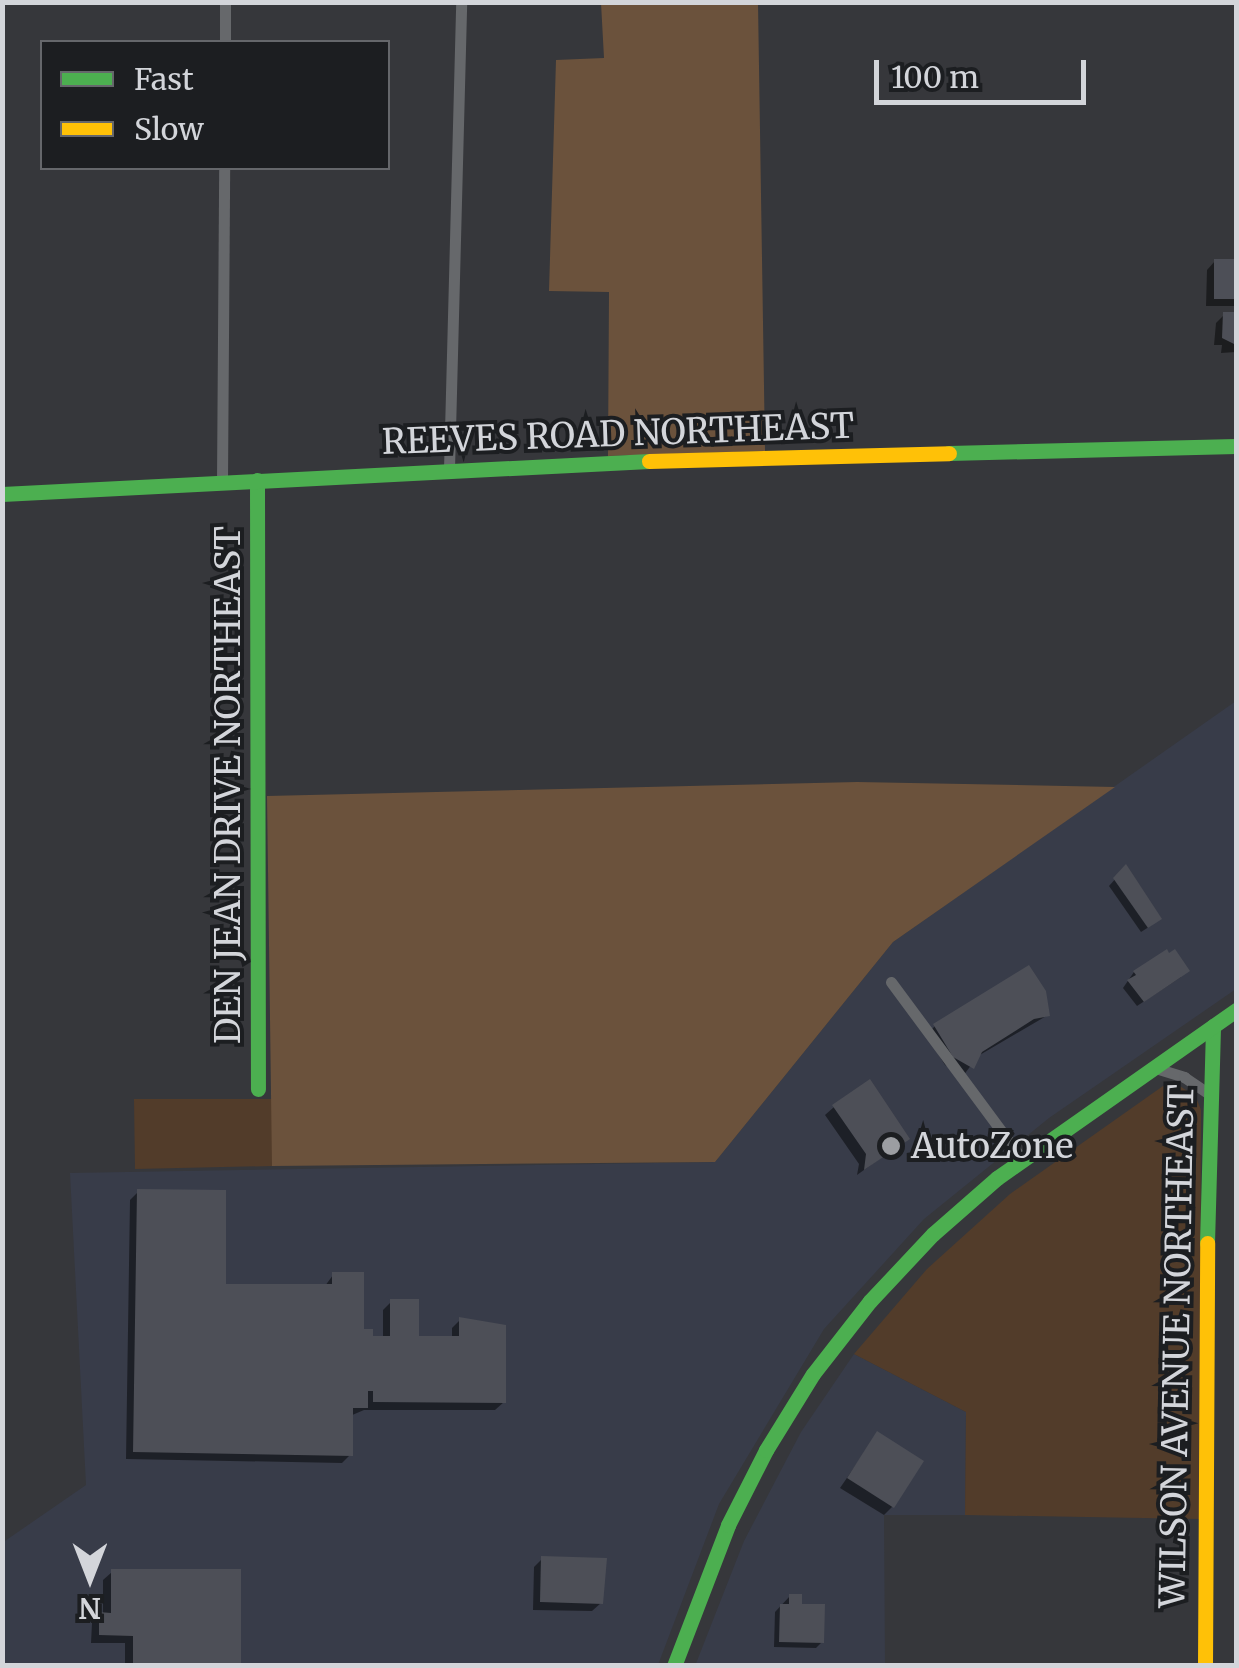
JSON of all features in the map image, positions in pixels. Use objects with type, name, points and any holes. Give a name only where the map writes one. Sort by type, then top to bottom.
[{"type":"street","points":[[225,2],[225,40]]},
{"type":"street","points":[[449,469],[461,2]]},
{"type":"street","name":"DEN JEAN DRIVE NORTHEAST","points":[[222,481],[224,170]]},
{"type":"street","name":"REEVES ROAD NORTHEAST","points":[[2,494],[449,469],[1236,446]]},
{"type":"street","name":"DEN JEAN DRIVE NORTHEAST","points":[[258,480],[258,1090]]},
{"type":"street","points":[[891,982],[1022,1159]]},
{"type":"street","points":[[674,1666],[728,1524],[766,1450],[813,1374],[900,1267],[967,1203],[1022,1159],[1236,1010]]},
{"type":"street","name":"WILSON AVENUE NORTHEAST","points":[[1205,1666],[1208,1093],[1213,1026]]},
{"type":"street","points":[[1152,1067],[1184,1077],[1208,1093]]},
{"type":"shaded area","points":[[601,3],[758,3],[765,451],[608,456],[609,292],[549,291],[556,60],[604,58]]},
{"type":"shaded area","points":[[1236,701],[1236,989],[1049,1118],[924,1219],[824,1329],[719,1504],[658,1665],[3,1665],[2,1543],[86,1485],[70,1173],[715,1162],[893,942]]},
{"type":"shaded area","points":[[857,782],[1115,787],[893,942],[715,1162],[272,1166],[267,796]]},
{"type":"shaded area","points":[[1177,1084],[1196,1097],[1201,1110],[1200,1519],[965,1515],[966,1412],[854,1354],[927,1269],[1010,1194],[1163,1086]]},
{"type":"shaded area","points":[[134,1099],[272,1099],[272,1166],[135,1169]]},
{"type":"shaded area","points":[[854,1354],[966,1412],[965,1515],[884,1515],[885,1665],[695,1666],[744,1541],[801,1432]]},
{"type":"building","points":[[1214,259],[1236,259],[1236,299],[1214,299]]},
{"type":"building","points":[[1223,312],[1236,312],[1236,345],[1222,338]]},
{"type":"building","points":[[1126,864],[1162,919],[1148,928],[1113,878]]},
{"type":"building","points":[[1167,949],[1169,953],[1175,949],[1190,971],[1144,1002],[1127,980],[1136,975],[1133,971]]},
{"type":"building","points":[[1029,965],[1046,991],[1050,1016],[1034,1019],[982,1052],[974,1069],[953,1057],[933,1024]]},
{"type":"building","points":[[870,1079],[910,1139],[864,1170],[866,1154],[832,1105]]},
{"type":"building","points":[[137,1189],[226,1190],[226,1284],[332,1284],[332,1272],[364,1272],[364,1329],[373,1329],[373,1336],[390,1336],[390,1299],[419,1299],[419,1336],[459,1336],[459,1317],[506,1325],[506,1403],[373,1402],[373,1391],[368,1391],[368,1408],[353,1408],[353,1456],[133,1452]]},
{"type":"building","points":[[877,1431],[924,1461],[894,1508],[847,1478]]},
{"type":"building","points":[[541,1556],[607,1558],[603,1604],[540,1602]]},
{"type":"building","points":[[111,1569],[241,1569],[241,1666],[133,1666],[133,1636],[99,1635],[99,1612],[111,1613]]},
{"type":"building","points":[[789,1594],[802,1594],[802,1604],[825,1604],[824,1643],[779,1642],[780,1604],[789,1604]]},
{"type":"traffic: fast","points":[[949,453],[1236,446]]},
{"type":"traffic: fast","points":[[2,494],[649,461]]},
{"type":"traffic: fast","points":[[257,480],[258,1089]]},
{"type":"traffic: fast","points":[[674,1666],[728,1525],[766,1450],[813,1374],[870,1301],[933,1234],[997,1178],[1236,1010]]},
{"type":"traffic: fast","points":[[1207,1243],[1213,1026]]},
{"type":"traffic: slow","points":[[649,461],[949,453]]},
{"type":"traffic: slow","points":[[1205,1666],[1207,1243]]},
{"type":"place","name":"AutoZone","points":[[891,1146]]}]
